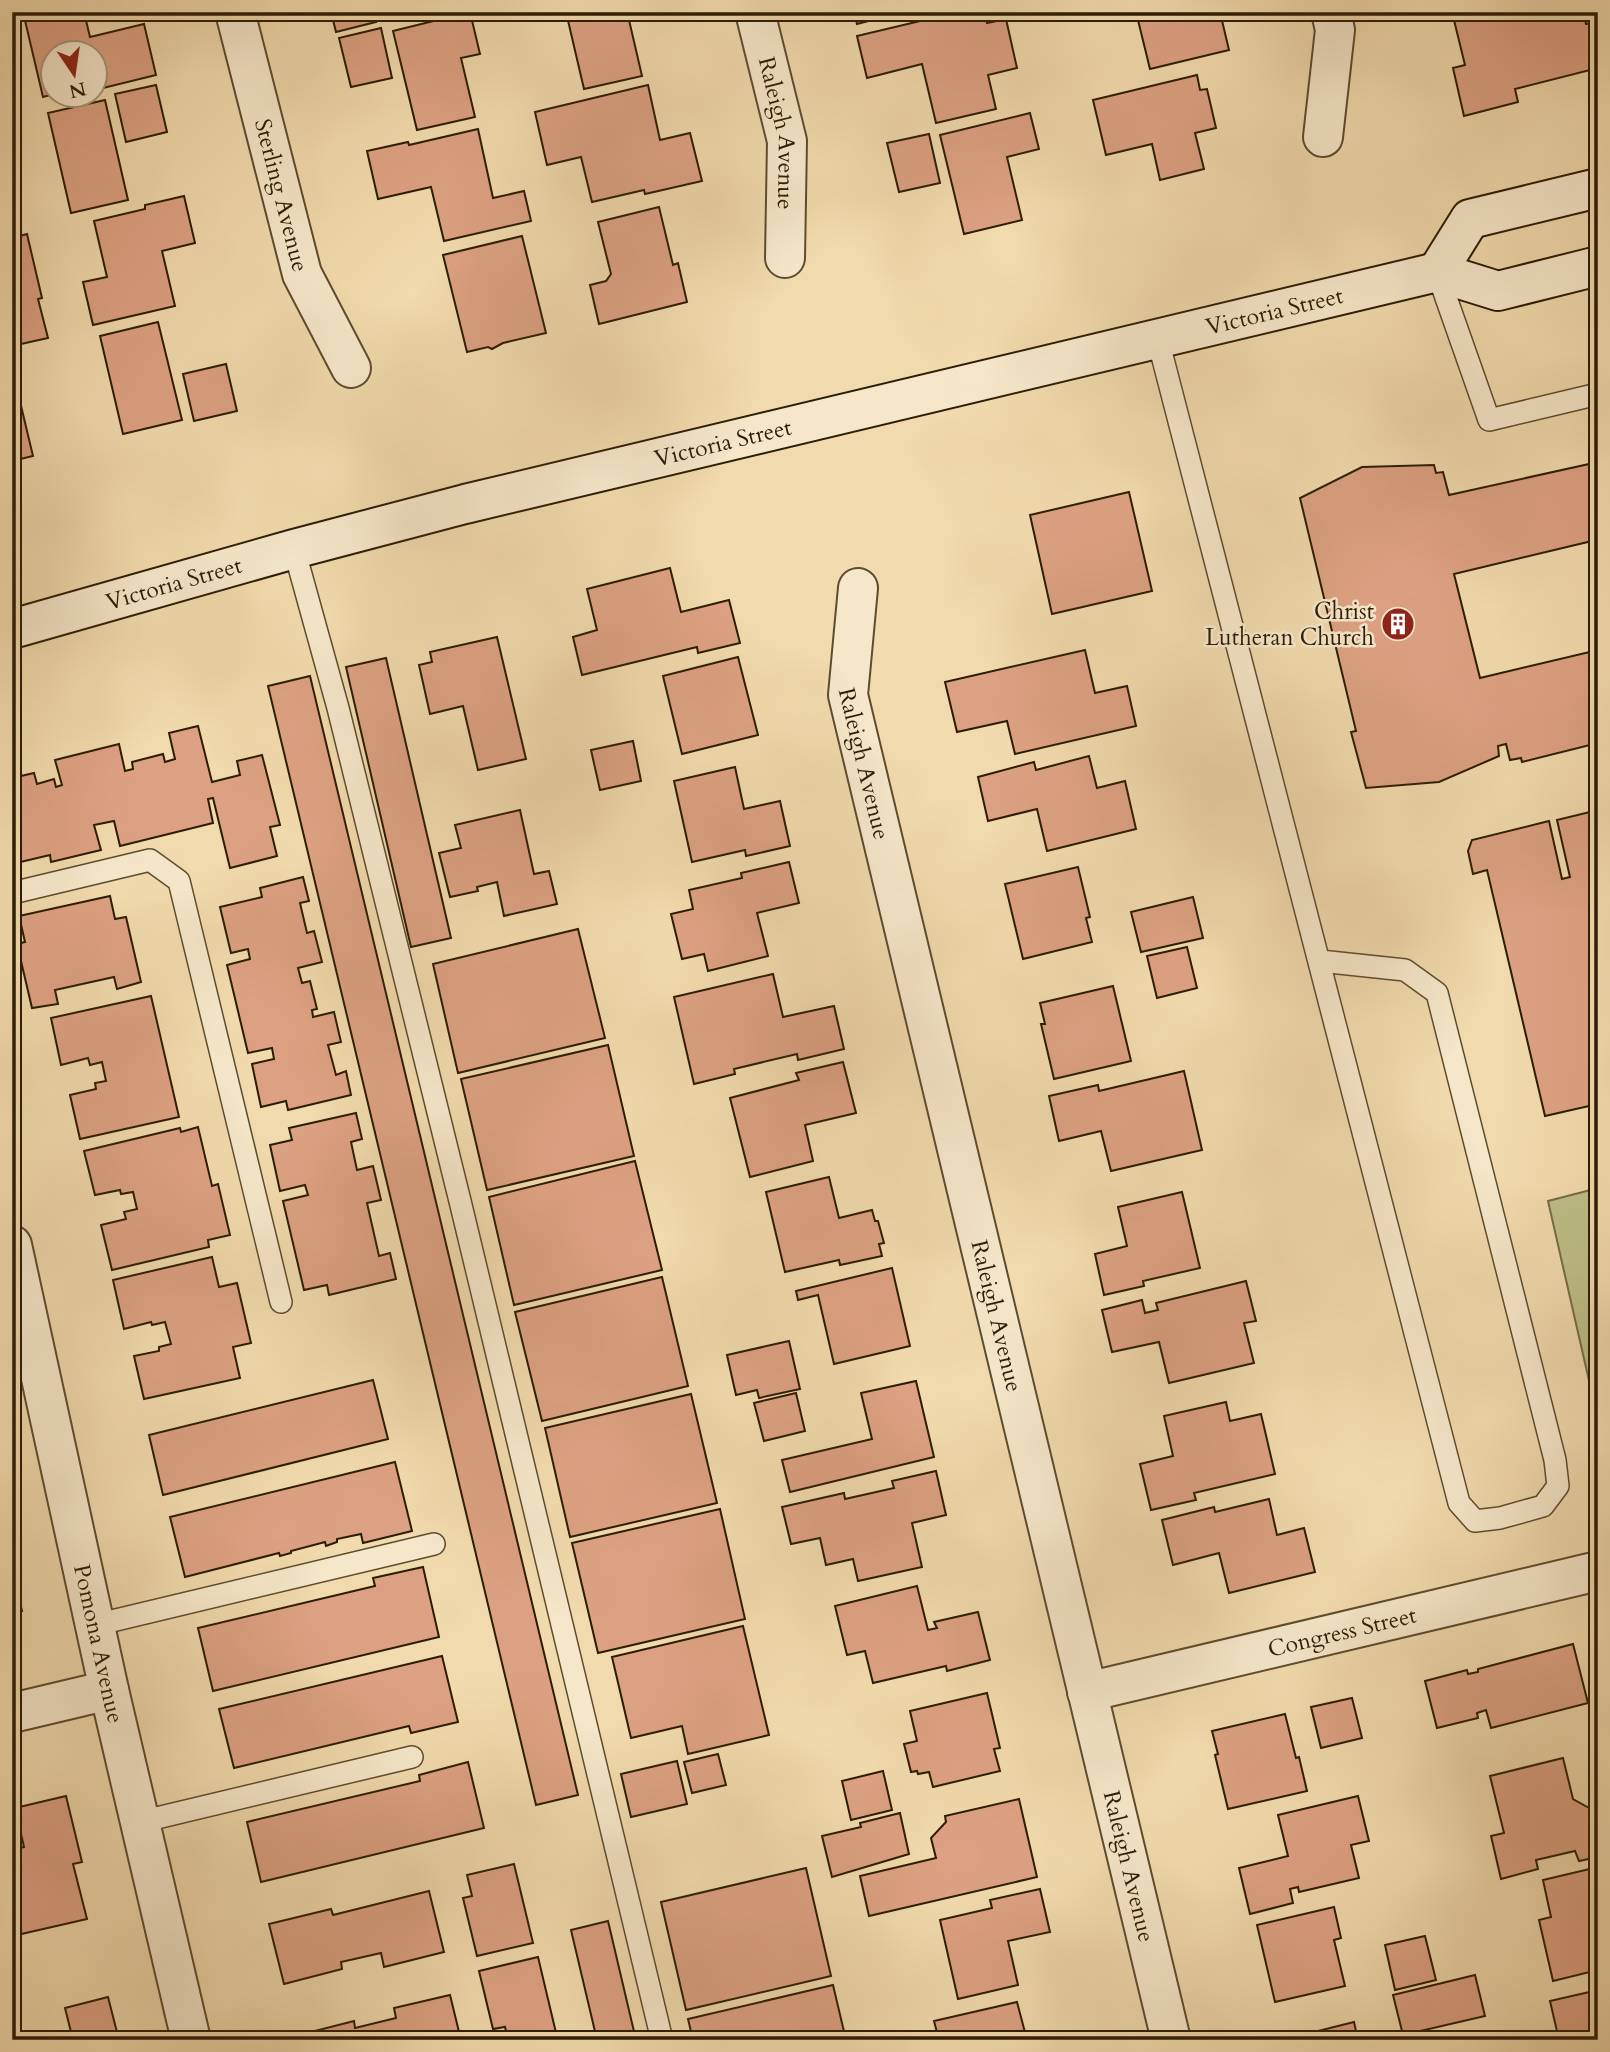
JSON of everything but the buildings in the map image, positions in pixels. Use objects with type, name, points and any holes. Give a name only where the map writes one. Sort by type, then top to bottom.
[{"type":"street","name":"Sterling Avenue","points":[[236,12],[302,274],[351,368]]},
{"type":"street","name":"Raleigh Avenue","points":[[755,12],[787,141],[785,258]]},
{"type":"street","points":[[1323,137],[1335,30],[1331,12]]},
{"type":"street","points":[[1598,188],[1470,219],[1437,272],[1497,291],[1598,266]]},
{"type":"street","name":"Victoria Street","points":[[12,629],[294,549],[478,501],[1437,272]]},
{"type":"street","name":"Raleigh Avenue","points":[[858,588],[848,695],[1171,2040]]},
{"type":"street","name":"Pomona Avenue","points":[[12,1245],[108,1690],[191,2040]]},
{"type":"street","name":"Congress Street","points":[[1087,1692],[1598,1572]]},
{"type":"street","points":[[12,1713],[108,1690]]},
{"type":"lane","points":[[1437,272],[1489,420],[1598,394]]},
{"type":"lane","points":[[1158,340],[1459,1503],[1475,1521],[1500,1518],[1543,1506],[1558,1486],[1555,1460],[1437,993],[1405,970],[1320,961]]},
{"type":"lane","points":[[294,549],[338,708],[444,1135],[662,2040]]},
{"type":"lane","points":[[12,893],[150,860],[179,881],[281,1302]]},
{"type":"lane","points":[[96,1625],[434,1544]]},
{"type":"lane","points":[[140,1822],[412,1757]]},
{"type":"green space","points":[[1598,1188],[1598,1420],[1548,1201]]},
{"type":"place","name":"Christ Lutheran Church","points":[[1398,624]]}]
